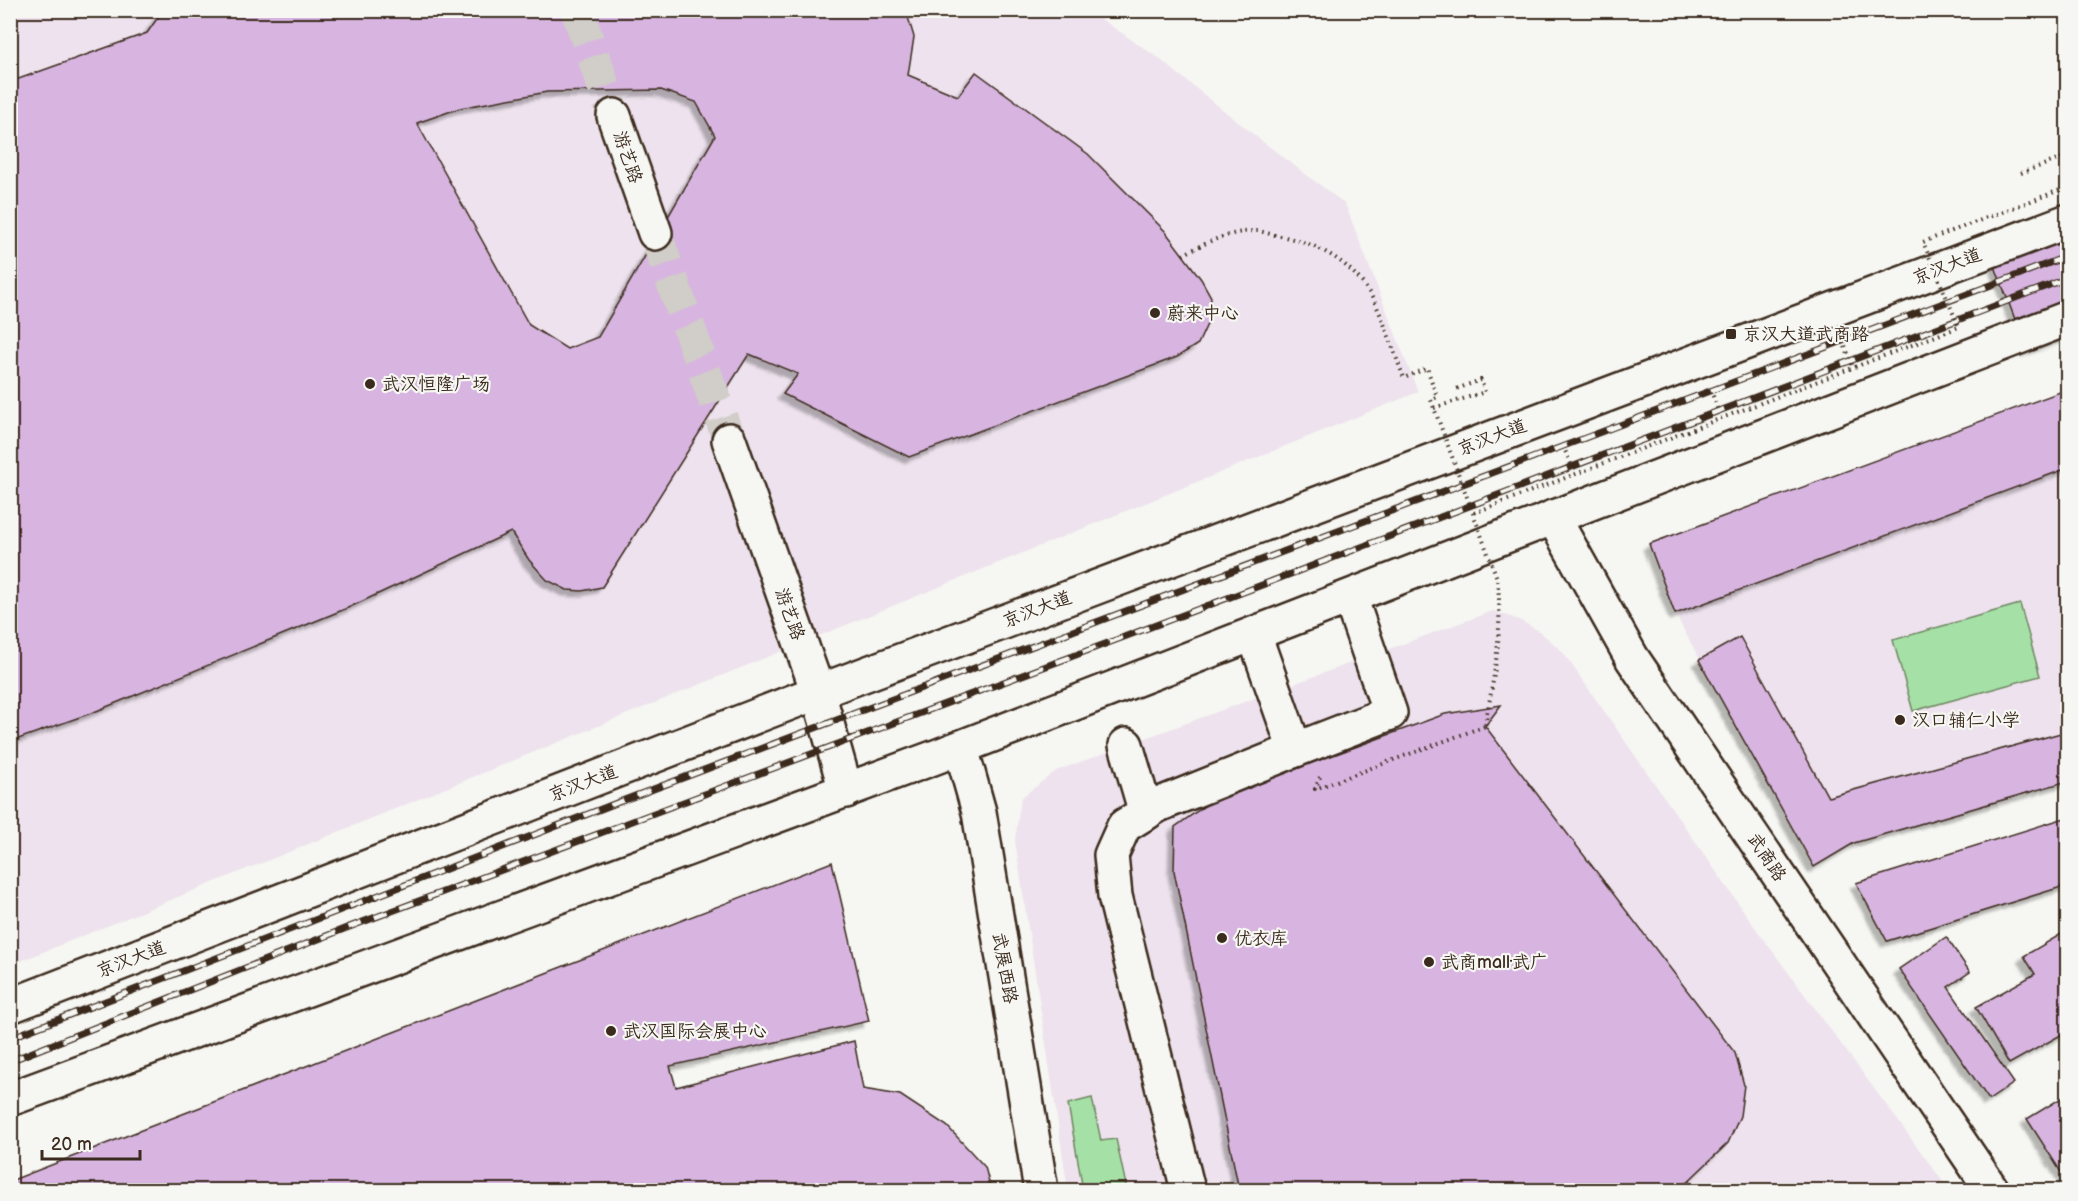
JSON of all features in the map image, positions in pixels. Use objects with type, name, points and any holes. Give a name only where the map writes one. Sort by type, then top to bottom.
[{"type":"main road","name":"游艺路","points":[[614,116],[655,233]]},
{"type":"main road","name":"京汉大道","points":[[10,1006],[818,692],[2067,221]]},
{"type":"main road","points":[[10,1099],[961,748],[2067,318]]},
{"type":"main road","name":"游艺路","points":[[729,440],[818,692],[846,791]]},
{"type":"main road","name":"武商路","points":[[1553,517],[1632,658],[1992,1191]]},
{"type":"main road","points":[[1188,1191],[1115,897],[1111,855],[1124,826],[1158,806],[1390,713],[1350,597]]},
{"type":"main road","points":[[1254,634],[1295,750]]},
{"type":"main road","points":[[1126,745],[1146,813]]},
{"type":"main road","name":"武展西路","points":[[961,748],[979,812],[1041,1191]]},
{"type":"path","points":[[2021,173],[2067,156]]},
{"type":"path","points":[[1473,513],[1959,327],[1923,242],[2067,187]]},
{"type":"path","points":[[1183,255],[1202,244],[1225,236],[1257,231],[1292,238],[1323,249],[1354,272],[1374,300],[1404,378],[1427,368],[1437,397],[1431,400],[1497,578],[1500,603],[1498,651],[1485,726],[1315,789],[1328,757],[1295,750]]},
{"type":"path","points":[[1840,334],[1853,368]]},
{"type":"path","points":[[1434,408],[1485,392],[1481,380],[1453,390]]},
{"type":"path","points":[[1708,384],[1720,418]]},
{"type":"path","points":[[1560,440],[1575,473]]},
{"type":"shaded area","name":"武汉恒隆广场","points":[[11,11],[1089,11],[1157,57],[1345,204],[1418,392],[11,965]]},
{"type":"shaded area","name":"汉口辅仁小学","points":[[2067,468],[2067,781],[1854,843],[1814,867],[1675,614]]},
{"type":"shaded area","points":[[1493,611],[1519,620],[1539,631],[1562,651],[1759,933],[1949,1190],[1068,1190],[1015,840],[1021,798],[1056,771]]},
{"type":"green space","points":[[2020,604],[2040,676],[1913,711],[1893,640]]},
{"type":"green space","points":[[1092,1098],[1101,1141],[1116,1139],[1127,1190],[1083,1190],[1068,1104]]},
{"type":"building","name":"武汉恒隆广场","points":[[163,10],[903,10],[908,17],[914,37],[908,75],[958,96],[976,72],[1088,154],[1165,231],[1201,279],[1211,297],[1209,320],[1198,344],[1177,357],[909,457],[783,394],[798,374],[749,354],[602,587],[582,591],[567,590],[547,580],[529,560],[511,532],[350,607],[94,712],[10,742],[10,82],[147,33]],"holes":[[[661,90],[696,102],[715,136],[598,337],[567,349],[529,325],[417,123],[460,108],[547,92]]]},
{"type":"building","points":[[2068,209],[2068,336],[2027,351],[1985,240]]},
{"type":"building","points":[[2068,389],[2068,468],[1675,614],[1649,544]]},
{"type":"building","points":[[1740,637],[1828,797],[2068,731],[2068,781],[1854,843],[1814,867],[1699,660]]},
{"type":"building","name":"武商mall·武广","points":[[1501,705],[1485,726],[1735,1053],[1744,1085],[1740,1116],[1728,1143],[1679,1190],[1239,1190],[1174,871],[1175,827],[1213,800],[1445,714]]},
{"type":"building","points":[[2068,817],[2068,885],[1887,941],[1856,883]]},
{"type":"building","name":"武汉国际会展中心","points":[[832,862],[869,1021],[670,1066],[676,1087],[854,1041],[863,1089],[900,1095],[947,1126],[985,1167],[991,1190],[10,1190],[10,1181]]},
{"type":"building","points":[[2068,930],[2068,1031],[2009,1064],[1976,1007],[2035,974],[2024,956]]},
{"type":"building","points":[[1946,937],[1970,972],[1948,987],[2014,1083],[1989,1100],[1899,969]]},
{"type":"building","points":[[2068,1094],[2068,1183],[2027,1119]]},
{"type":"tunnel","points":[[577,10],[614,116]]},
{"type":"tunnel","points":[[655,233],[729,440]]},
{"type":"railway","points":[[10,1038],[619,802],[2068,256]]},
{"type":"railway","points":[[10,1061],[344,929],[1204,607],[2068,278]]},
{"type":"place","name":"蔚来中心","points":[[1155,313]]},
{"type":"place","name":"京汉大道武商路","points":[[1731,334]]},
{"type":"place","name":"武汉恒隆广场","points":[[370,384]]},
{"type":"place","name":"汉口辅仁小学","points":[[1900,720]]},
{"type":"place","name":"优衣库","points":[[1222,938]]},
{"type":"place","name":"武商mall·武广","points":[[1429,962]]},
{"type":"place","name":"武汉国际会展中心","points":[[611,1031]]}]
